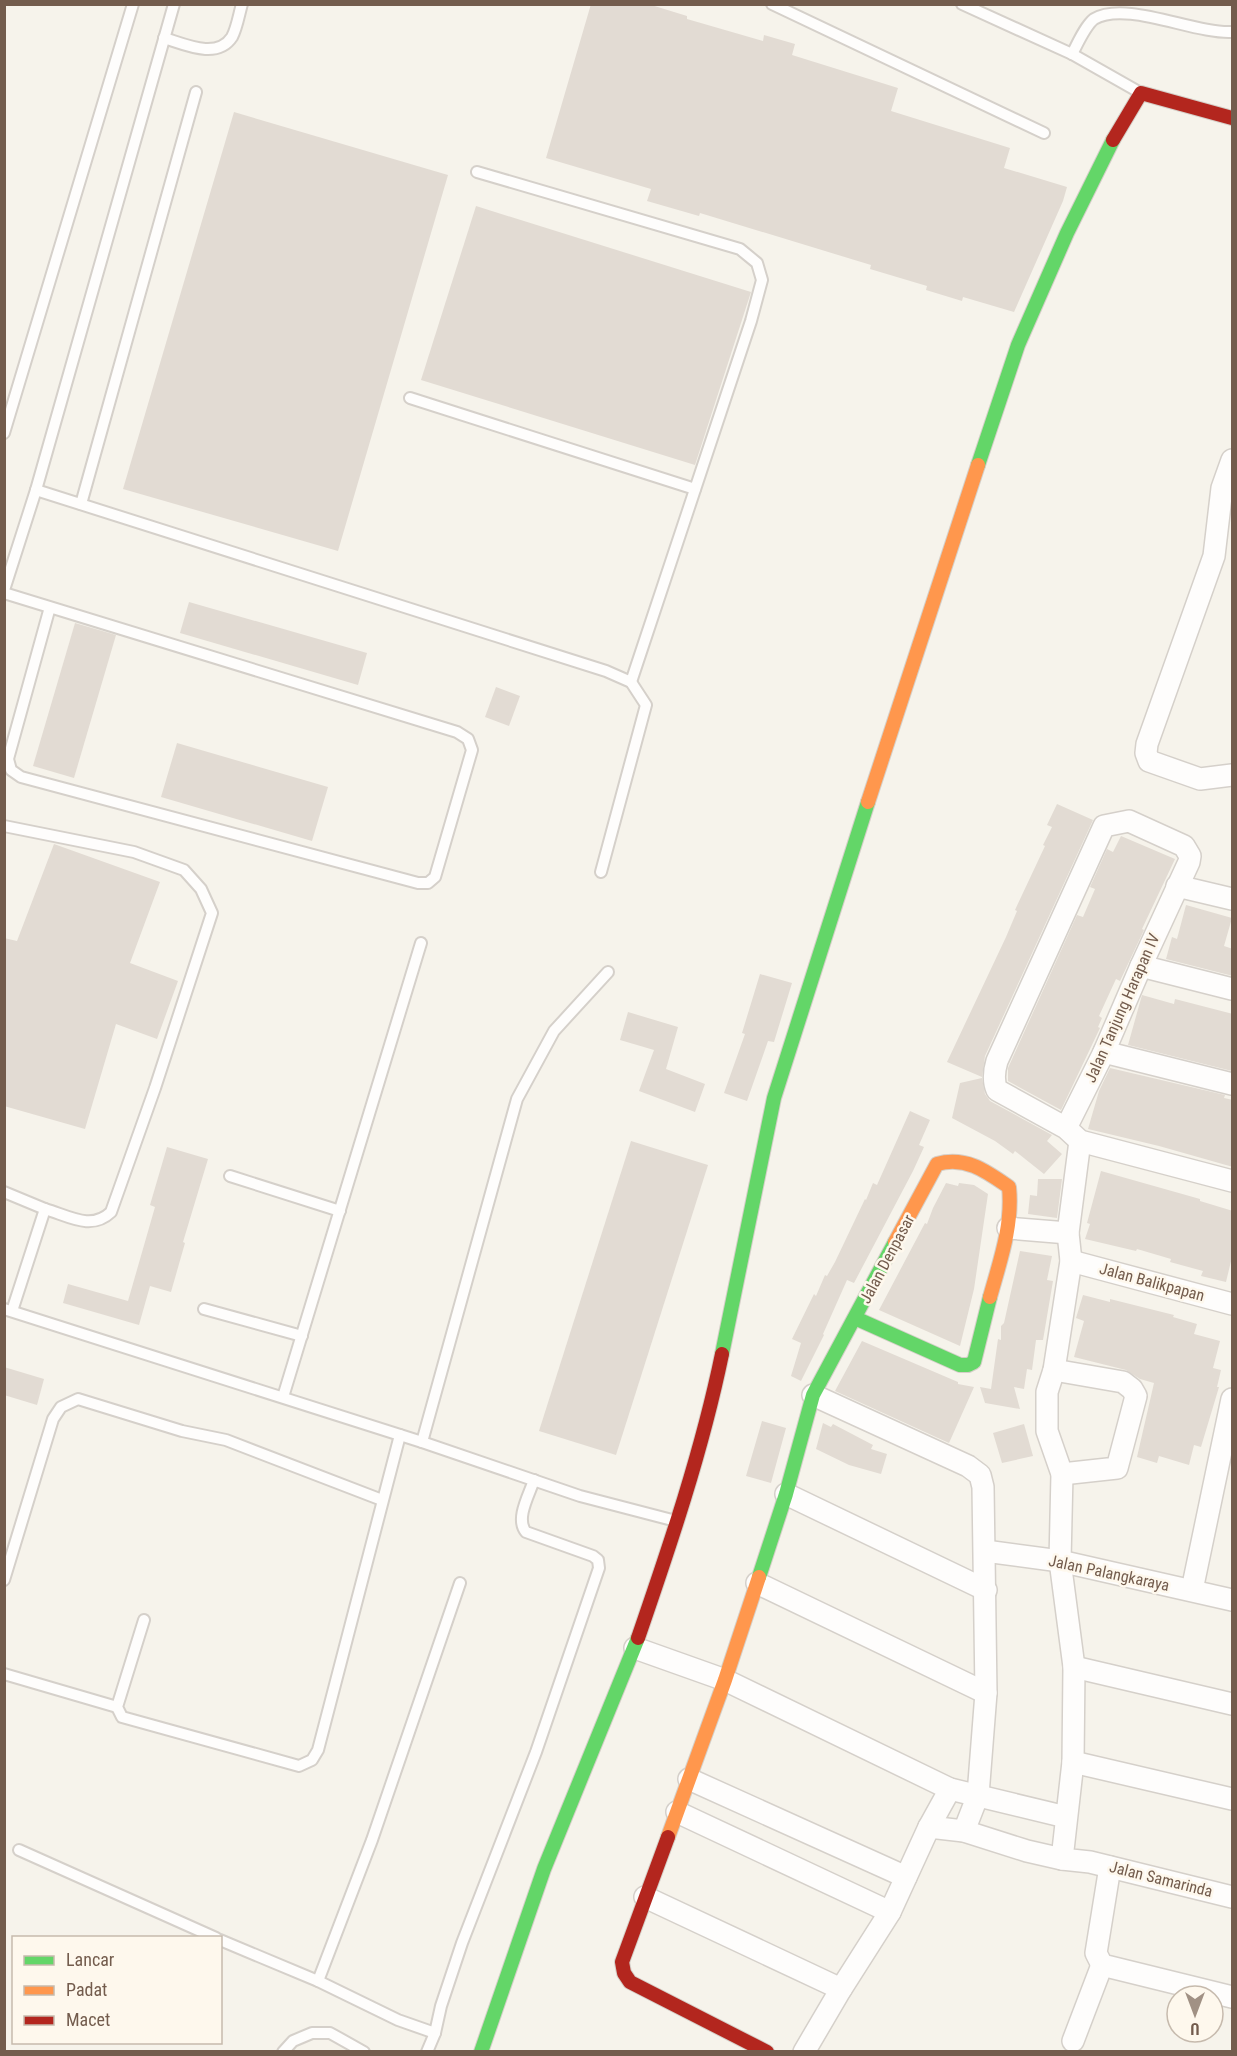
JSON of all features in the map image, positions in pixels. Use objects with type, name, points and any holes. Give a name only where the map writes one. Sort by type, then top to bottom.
[{"type":"main road","points":[[481,2052],[544,1869],[635,1647],[678,1522],[716,1383],[774,1098],[929,611],[1018,345],[1067,233],[1107,150],[1141,93],[1233,118]]},
{"type":"main road","name":"Jalan Denpasar","points":[[955,1160],[974,1164],[1009,1187],[1011,1208],[1008,1228],[974,1362],[960,1365],[855,1318],[937,1164],[955,1160]]},
{"type":"main road","points":[[767,2052],[630,1982],[624,1973],[622,1962],[725,1680],[786,1494],[813,1395],[855,1318]]},
{"type":"street","points":[[1233,460],[1222,488],[1223,559],[1147,744],[1146,753],[1149,761],[1200,779],[1233,775]]},
{"type":"street","name":"Jalan Tanjung Harapan IV","points":[[1062,1474],[1047,1431],[1047,1392],[1054,1370],[1071,1261],[1068,1233],[1073,1134],[1104,1052],[1190,856],[1184,846],[1129,821],[1104,826],[997,1061],[995,1070],[997,1090],[1073,1134]]},
{"type":"street","points":[[1177,886],[1233,899]]},
{"type":"street","points":[[1141,966],[1233,989]]},
{"type":"street","points":[[1104,1052],[1233,1084]]},
{"type":"street","points":[[1073,1134],[1233,1181]]},
{"type":"street","points":[[1008,1228],[1068,1233]]},
{"type":"street","name":"Jalan Balikpapan","points":[[1071,1261],[1233,1304]]},
{"type":"street","points":[[1054,1370],[1123,1382],[1132,1389],[1136,1396],[1117,1468],[1062,1474],[1060,1561],[1074,1667],[1073,1762],[1062,1859]]},
{"type":"street","points":[[813,1395],[968,1466],[980,1474],[983,1487],[985,1551],[986,1693],[978,1795],[964,1831]]},
{"type":"street","points":[[1192,1590],[1232,1407]]},
{"type":"street","points":[[786,1494],[986,1590]]},
{"type":"street","name":"Jalan Palangkaraya","points":[[985,1551],[1060,1561],[1233,1600]]},
{"type":"street","points":[[757,1583],[986,1693]]},
{"type":"street","points":[[635,1647],[725,1680],[950,1789],[1066,1817]]},
{"type":"street","points":[[1074,1667],[1233,1704]]},
{"type":"street","points":[[1073,1762],[1233,1799]]},
{"type":"street","points":[[689,1779],[906,1877]]},
{"type":"street","points":[[804,2052],[890,1912],[929,1827],[950,1789]]},
{"type":"street","points":[[676,1812],[890,1912]]},
{"type":"street","name":"Jalan Samarinda","points":[[929,1827],[964,1831],[1027,1851],[1100,1864],[1233,1897]]},
{"type":"street","points":[[1073,2041],[1102,1965],[1096,1953],[1100,1864]]},
{"type":"street","points":[[645,1897],[841,1989]]},
{"type":"street","points":[[1102,1965],[1233,1997]]},
{"type":"lane","points":[[4,433],[133,4]]},
{"type":"lane","points":[[50,607],[8,759],[11,770],[21,777],[418,883],[428,883],[435,877],[472,750],[468,739],[457,732],[4,592],[36,490],[174,4]]},
{"type":"lane","points":[[164,38],[207,50],[220,47],[231,38],[242,4]]},
{"type":"lane","points":[[772,4],[1044,133]]},
{"type":"lane","points":[[962,4],[1072,54],[1141,93]]},
{"type":"lane","points":[[1072,54],[1092,20],[1106,12],[1126,10],[1233,32]]},
{"type":"lane","points":[[81,504],[196,92]]},
{"type":"lane","points":[[477,172],[740,249],[757,263],[762,280],[631,682]]},
{"type":"lane","points":[[410,398],[695,489]]},
{"type":"lane","points":[[36,490],[606,671],[631,682],[646,705],[601,872]]},
{"type":"lane","points":[[4,826],[134,852],[184,870],[201,889],[212,913],[111,1212],[103,1220],[91,1223],[45,1209],[4,1192]]},
{"type":"lane","points":[[283,1397],[421,943]]},
{"type":"lane","points":[[422,1442],[517,1100],[554,1032],[608,972]]},
{"type":"lane","points":[[230,1176],[340,1211]]},
{"type":"lane","points":[[45,1209],[8,1310],[422,1442],[580,1496],[678,1522]]},
{"type":"lane","points":[[204,1309],[302,1336]]},
{"type":"lane","points":[[4,1580],[53,1419],[61,1407],[78,1399],[182,1431],[226,1440],[382,1500]]},
{"type":"lane","points":[[144,1620],[117,1707],[122,1717],[298,1766],[312,1760],[318,1750],[400,1435]]},
{"type":"lane","points":[[427,2052],[435,2033],[441,2006],[462,1943],[536,1752],[599,1568],[598,1560],[593,1556],[526,1532],[522,1527],[521,1518],[534,1480]]},
{"type":"lane","points":[[318,1981],[372,1840],[460,1582]]},
{"type":"lane","points":[[4,1674],[117,1707]]},
{"type":"lane","points":[[19,1850],[212,1936]]},
{"type":"lane","points":[[222,1941],[318,1981],[398,2020],[435,2033]]},
{"type":"lane","points":[[283,2052],[293,2041],[312,2033],[330,2033],[364,2052]]},
{"type":"building","points":[[591,4],[648,4],[687,16],[687,19],[763,41],[764,35],[795,44],[792,55],[898,88],[891,111],[1010,148],[1004,168],[1067,187],[1014,312],[963,297],[962,301],[926,290],[927,286],[870,269],[871,265],[700,213],[699,216],[647,201],[651,189],[546,158]]},
{"type":"building","points":[[234,112],[448,175],[338,551],[123,489]]},
{"type":"building","points":[[476,206],[751,292],[695,465],[421,380]]},
{"type":"building","points":[[189,602],[367,653],[358,685],[180,633]]},
{"type":"building","points":[[75,623],[116,635],[74,778],[33,766]]},
{"type":"building","points":[[496,687],[520,696],[509,726],[485,717]]},
{"type":"building","points":[[177,743],[328,787],[312,841],[161,797]]},
{"type":"building","points":[[1057,804],[1093,820],[985,1056],[982,1077],[947,1062],[1006,937],[1017,911],[1015,910],[1045,846],[1043,845],[1052,827],[1047,825]]},
{"type":"building","points":[[1121,836],[1175,859],[1120,981],[1116,979],[1099,1016],[1102,1018],[1098,1027],[1100,1028],[1061,1110],[1008,1081],[1008,1068],[1077,915],[1083,917],[1095,889],[1090,887],[1107,849],[1113,852]]},
{"type":"building","points":[[54,844],[160,882],[130,963],[178,981],[157,1039],[116,1024],[85,1129],[4,1106],[4,938],[17,941]]},
{"type":"building","points":[[1186,905],[1232,918],[1224,946],[1233,949],[1233,976],[1166,959],[1172,937],[1177,939]]},
{"type":"building","points":[[760,974],[792,983],[774,1042],[768,1041],[747,1101],[724,1093],[745,1034],[742,1033]]},
{"type":"building","points":[[1142,995],[1174,1004],[1175,999],[1233,1014],[1232,1071],[1128,1045]]},
{"type":"building","points":[[628,1012],[678,1027],[666,1069],[705,1084],[695,1112],[639,1091],[654,1050],[620,1040]]},
{"type":"building","points":[[1110,1068],[1225,1095],[1224,1098],[1233,1100],[1233,1167],[1088,1129],[1099,1091]]},
{"type":"building","points":[[982,1078],[985,1094],[990,1101],[1052,1135],[1047,1141],[1062,1154],[1044,1174],[1015,1151],[1013,1154],[995,1141],[952,1118],[960,1083]]},
{"type":"building","points":[[910,1111],[930,1120],[919,1145],[924,1147],[854,1283],[847,1280],[824,1335],[801,1381],[791,1376],[801,1343],[792,1339],[814,1294],[816,1296],[825,1275],[827,1276],[835,1262],[873,1183],[877,1185]]},
{"type":"building","points":[[631,1141],[708,1165],[616,1455],[539,1431]]},
{"type":"building","points":[[167,1147],[208,1159],[183,1242],[185,1243],[171,1292],[150,1286],[139,1325],[63,1303],[68,1284],[128,1301],[155,1207],[150,1205]]},
{"type":"building","points":[[1101,1171],[1200,1199],[1200,1201],[1233,1211],[1232,1257],[1226,1282],[1201,1276],[1203,1271],[1170,1262],[1171,1259],[1137,1249],[1136,1251],[1085,1239]]},
{"type":"building","points":[[1038,1179],[1062,1179],[1057,1218],[1028,1214],[1030,1195],[1037,1196]]},
{"type":"building","points":[[946,1183],[958,1186],[959,1183],[974,1185],[988,1194],[974,1289],[960,1346],[879,1310],[925,1223],[927,1224]]},
{"type":"building","points":[[1020,1251],[1052,1256],[1047,1280],[1053,1281],[1043,1340],[1036,1340],[1032,1370],[1027,1369],[1024,1389],[1014,1387],[1020,1409],[985,1403],[980,1387],[991,1389],[998,1339],[1001,1340],[1001,1326],[1004,1323]]},
{"type":"building","points":[[1083,1295],[1110,1302],[1110,1299],[1174,1315],[1173,1317],[1197,1324],[1194,1334],[1220,1341],[1213,1368],[1221,1370],[1217,1387],[1219,1387],[1201,1447],[1194,1445],[1189,1465],[1159,1456],[1157,1463],[1137,1457],[1154,1383],[1140,1379],[1126,1370],[1074,1357],[1084,1321],[1076,1318]]},
{"type":"building","points":[[862,1341],[958,1382],[958,1384],[974,1387],[949,1443],[835,1391]]},
{"type":"building","points":[[4,1367],[44,1379],[37,1405],[4,1395]]},
{"type":"building","points":[[762,1421],[786,1428],[771,1483],[746,1476]]},
{"type":"building","points":[[823,1423],[831,1427],[833,1424],[873,1445],[871,1449],[887,1454],[881,1474],[849,1465],[816,1449]]},
{"type":"building","points":[[1024,1424],[1033,1456],[1002,1463],[993,1433]]},
{"type":"traffic: fast","points":[[978,465],[1018,345],[1067,233],[1113,140]]},
{"type":"traffic: fast","points":[[722,1354],[774,1098],[868,802]]},
{"type":"traffic: fast","points":[[759,1577],[786,1494],[813,1395],[895,1242]]},
{"type":"traffic: fast","points":[[855,1318],[960,1365],[968,1365],[974,1362],[990,1297]]},
{"type":"traffic: fast","points":[[481,2052],[544,1869],[638,1638]]},
{"type":"traffic: slow","points":[[868,802],[978,465]]},
{"type":"traffic: slow","points":[[895,1242],[937,1164],[957,1162],[975,1166],[984,1171],[1009,1187],[1010,1201],[1005,1243],[990,1297]]},
{"type":"traffic: slow","points":[[668,1837],[725,1680],[759,1577]]},
{"type":"traffic: jam","points":[[1113,140],[1141,93],[1232,118]]},
{"type":"traffic: jam","points":[[638,1638],[695,1462],[722,1354]]},
{"type":"traffic: jam","points":[[668,1837],[622,1962],[624,1973],[630,1982],[767,2052]]}]
